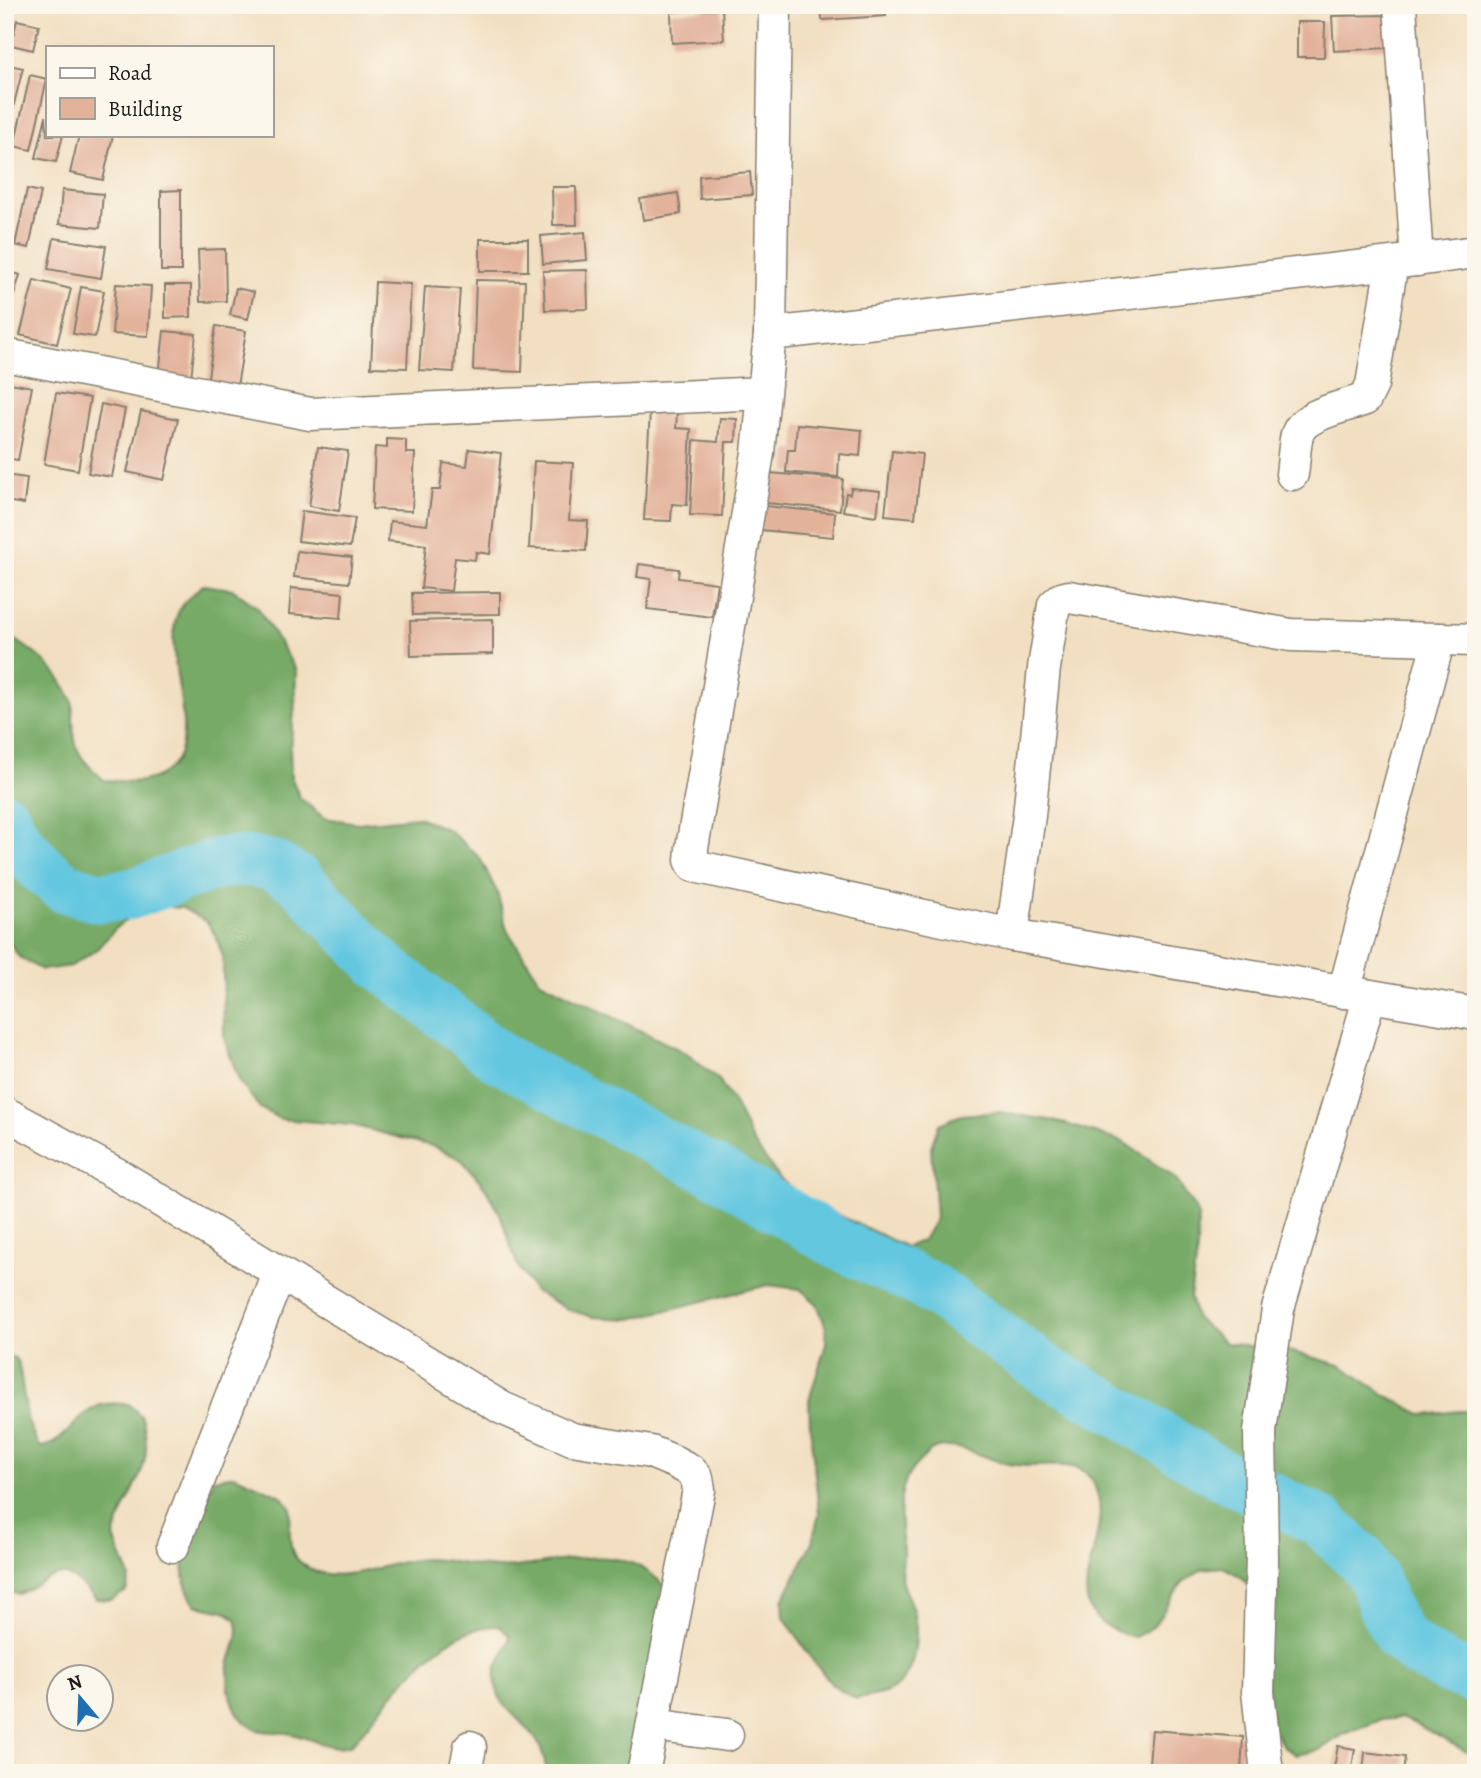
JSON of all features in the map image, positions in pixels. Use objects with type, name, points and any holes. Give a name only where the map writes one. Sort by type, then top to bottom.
[{"type":"street","points":[[775,5],[770,334],[758,453],[692,848],[691,860],[694,866],[1012,935],[1476,1014]]},
{"type":"street","points":[[1292,474],[1297,432],[1304,422],[1322,413],[1365,400],[1372,385],[1404,262],[1400,5]]},
{"type":"street","points":[[770,334],[1476,252]]},
{"type":"street","points":[[5,355],[310,414],[763,393]]},
{"type":"street","points":[[1012,935],[1029,816],[1044,668],[1054,605],[1061,599],[1069,597],[1291,635],[1476,640]]},
{"type":"street","points":[[1267,1773],[1258,1692],[1262,1556],[1260,1431],[1278,1309],[1357,994],[1439,639]]},
{"type":"street","points":[[5,1113],[115,1172],[502,1408],[572,1439],[651,1452],[690,1470],[697,1478],[699,1490],[643,1773]]},
{"type":"street","points":[[173,1546],[279,1274]]},
{"type":"street","points":[[653,1725],[727,1735]]},
{"type":"green space","points":[[203,585],[232,589],[258,608],[296,670],[290,747],[291,777],[300,798],[324,818],[358,823],[418,817],[449,830],[480,858],[497,892],[507,930],[540,981],[686,1053],[719,1080],[736,1107],[752,1141],[781,1180],[813,1203],[906,1247],[923,1240],[936,1218],[931,1147],[939,1124],[961,1115],[999,1112],[1056,1121],[1123,1142],[1175,1178],[1198,1214],[1197,1251],[1190,1297],[1196,1318],[1225,1343],[1289,1351],[1340,1365],[1389,1397],[1423,1415],[1476,1412],[1476,1757],[1400,1718],[1381,1720],[1346,1733],[1319,1750],[1296,1755],[1283,1746],[1272,1727],[1256,1596],[1240,1576],[1223,1567],[1202,1569],[1182,1583],[1153,1627],[1135,1637],[1107,1626],[1092,1612],[1086,1594],[1100,1508],[1095,1487],[1089,1477],[1076,1468],[1013,1465],[968,1450],[949,1447],[941,1447],[927,1454],[911,1470],[902,1492],[901,1578],[912,1607],[916,1630],[910,1667],[897,1686],[887,1692],[856,1699],[833,1685],[813,1661],[784,1617],[783,1600],[812,1542],[819,1514],[809,1400],[826,1344],[826,1328],[817,1304],[800,1289],[768,1285],[631,1319],[592,1317],[567,1309],[534,1291],[517,1264],[500,1214],[484,1186],[462,1160],[435,1147],[352,1125],[280,1119],[260,1108],[239,1080],[224,1039],[223,957],[216,937],[207,922],[182,908],[159,906],[140,911],[118,926],[96,950],[71,966],[42,970],[19,957],[5,936],[5,633],[52,669],[66,688],[73,703],[77,748],[89,766],[104,780],[142,781],[167,771],[179,753],[183,731],[174,649],[175,624],[183,604]]},
{"type":"green space","points":[[5,1356],[15,1358],[19,1365],[28,1422],[39,1447],[58,1440],[87,1413],[105,1404],[129,1404],[142,1418],[145,1461],[114,1538],[130,1577],[126,1591],[111,1600],[96,1599],[75,1580],[59,1575],[19,1594],[5,1592]]},
{"type":"green space","points":[[234,1475],[280,1495],[291,1507],[291,1548],[297,1559],[309,1568],[323,1573],[353,1573],[425,1559],[499,1568],[611,1558],[632,1563],[651,1574],[668,1591],[643,1773],[547,1773],[544,1756],[537,1741],[509,1710],[498,1693],[495,1683],[497,1668],[510,1636],[499,1626],[476,1629],[455,1638],[435,1652],[416,1668],[352,1744],[331,1746],[250,1726],[233,1704],[230,1694],[228,1675],[237,1637],[236,1619],[225,1611],[196,1605],[187,1590],[184,1574],[187,1542],[214,1479]]},
{"type":"building","points":[[821,5],[886,5],[886,16],[822,20]]},
{"type":"building","points":[[722,9],[724,40],[672,43],[671,12]]},
{"type":"building","points":[[1386,15],[1387,48],[1334,51],[1332,16]]},
{"type":"building","points":[[17,20],[39,25],[33,50],[11,45]]},
{"type":"building","points":[[1297,22],[1325,22],[1324,57],[1297,57]]},
{"type":"building","points":[[5,64],[23,68],[6,136],[5,136]]},
{"type":"building","points":[[30,75],[46,79],[31,150],[14,146]]},
{"type":"building","points":[[46,116],[46,136],[63,136],[56,162],[36,158]]},
{"type":"building","points":[[79,136],[113,136],[103,180],[70,173]]},
{"type":"building","points":[[750,172],[752,195],[700,199],[699,176]]},
{"type":"building","points":[[552,187],[576,187],[577,225],[553,225]]},
{"type":"building","points":[[27,189],[41,192],[29,248],[15,245]]},
{"type":"building","points":[[62,190],[103,194],[100,228],[59,224]]},
{"type":"building","points":[[181,190],[181,271],[161,271],[161,191]]},
{"type":"building","points":[[678,193],[681,214],[643,220],[640,199]]},
{"type":"building","points":[[585,232],[587,260],[543,264],[541,236]]},
{"type":"building","points":[[54,238],[106,246],[101,278],[48,269]]},
{"type":"building","points":[[480,239],[528,239],[528,271],[480,271]]},
{"type":"building","points":[[225,249],[226,301],[200,302],[198,250]]},
{"type":"building","points":[[5,270],[20,275],[6,322],[5,322]]},
{"type":"building","points":[[587,270],[588,309],[545,310],[543,271]]},
{"type":"building","points":[[34,280],[71,289],[57,344],[20,335]]},
{"type":"building","points":[[476,280],[525,281],[522,372],[473,370]]},
{"type":"building","points":[[375,282],[411,284],[407,368],[371,367]]},
{"type":"building","points":[[116,284],[151,286],[148,336],[112,334]]},
{"type":"building","points":[[165,285],[191,285],[191,317],[165,318]]},
{"type":"building","points":[[81,287],[104,291],[95,337],[73,334]]},
{"type":"building","points":[[425,287],[460,289],[454,372],[419,370]]},
{"type":"building","points":[[236,288],[254,292],[248,319],[230,315]]},
{"type":"building","points":[[216,326],[246,331],[237,387],[207,383]]},
{"type":"building","points":[[164,331],[196,334],[191,378],[159,375]]},
{"type":"building","points":[[5,382],[32,387],[18,460],[5,458]]},
{"type":"building","points":[[56,393],[90,398],[78,470],[44,464]]},
{"type":"building","points":[[101,404],[125,409],[112,477],[88,473]]},
{"type":"building","points":[[141,411],[178,419],[164,480],[127,472]]},
{"type":"building","points":[[650,411],[677,413],[676,428],[691,429],[687,505],[672,504],[671,521],[644,520]]},
{"type":"building","points":[[720,418],[737,419],[736,442],[726,442],[722,516],[690,515],[694,440],[718,442]]},
{"type":"building","points":[[797,424],[862,430],[860,456],[839,454],[838,477],[786,472],[788,450],[795,450]]},
{"type":"building","points":[[387,439],[406,440],[406,453],[415,453],[412,511],[372,509],[375,447],[387,448]]},
{"type":"building","points":[[318,447],[348,451],[339,511],[309,506]]},
{"type":"building","points":[[469,449],[501,453],[490,554],[476,552],[475,560],[455,558],[451,591],[421,588],[426,545],[388,541],[390,521],[427,525],[432,490],[440,490],[443,463],[467,466]]},
{"type":"building","points":[[892,451],[922,454],[915,518],[885,515]]},
{"type":"building","points":[[534,461],[573,463],[569,520],[588,521],[586,551],[529,548]]},
{"type":"building","points":[[769,473],[843,479],[840,510],[766,503]]},
{"type":"building","points":[[5,475],[27,478],[24,504],[5,501]]},
{"type":"building","points":[[851,488],[880,491],[877,516],[843,511],[846,493],[850,494]]},
{"type":"building","points":[[764,506],[835,513],[833,537],[761,530]]},
{"type":"building","points":[[302,511],[355,518],[350,547],[298,541]]},
{"type":"building","points":[[297,551],[352,557],[349,583],[294,577]]},
{"type":"building","points":[[639,564],[679,569],[678,578],[717,583],[712,617],[647,609],[651,579],[637,577]]},
{"type":"building","points":[[291,588],[343,593],[341,618],[289,614]]},
{"type":"building","points":[[500,592],[500,614],[413,615],[412,593]]},
{"type":"building","points":[[493,619],[493,654],[411,656],[410,621]]},
{"type":"building","points":[[1152,1730],[1243,1737],[1241,1773],[1148,1773]]},
{"type":"building","points":[[1338,1746],[1355,1749],[1351,1773],[1333,1773]]},
{"type":"building","points":[[1365,1752],[1405,1757],[1403,1773],[1363,1773]]},
{"type":"waterway","points":[[5,818],[17,841],[41,868],[64,887],[98,897],[128,895],[219,863],[251,861],[274,866],[299,881],[379,963],[498,1057],[725,1177],[842,1246],[930,1287],[1047,1371],[1219,1473],[1321,1522],[1362,1560],[1399,1636],[1418,1652],[1448,1669],[1476,1679]]}]
